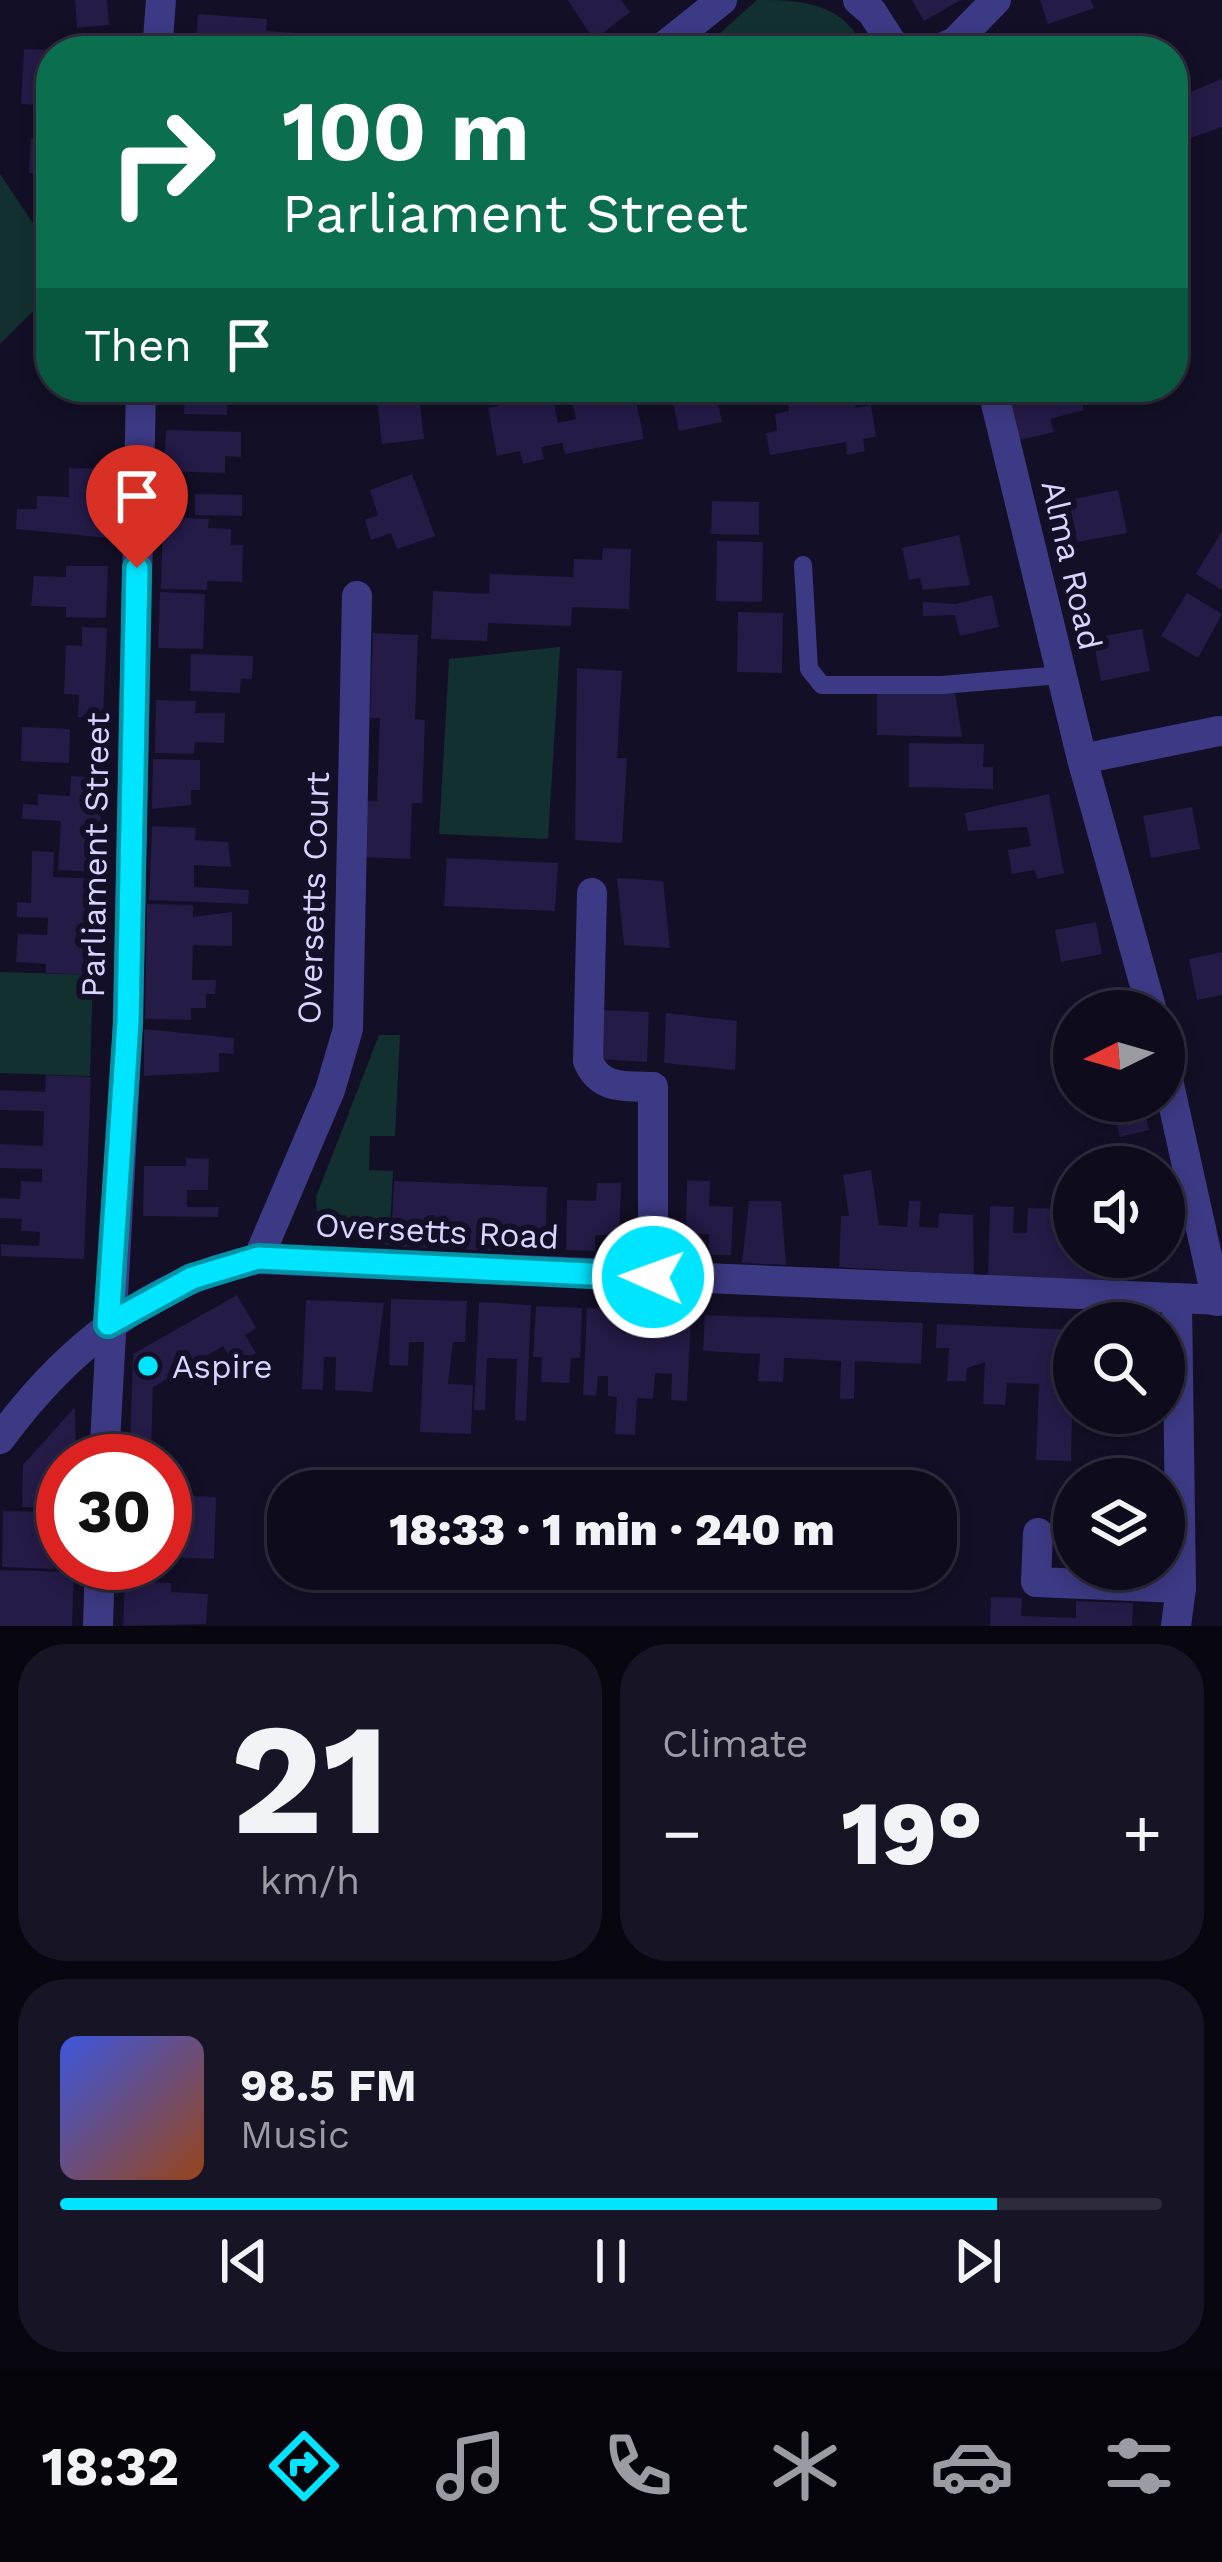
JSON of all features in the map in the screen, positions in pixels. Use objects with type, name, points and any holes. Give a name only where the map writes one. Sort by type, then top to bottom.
[{"type":"street","points":[[158,36],[161,0]]},
{"type":"street","points":[[677,36],[722,0]]},
{"type":"street","points":[[858,0],[888,36]]},
{"type":"street","points":[[961,36],[996,0]]},
{"type":"street","name":"Parliament Street","points":[[105,1434],[128,1022],[140,402]]},
{"type":"street","name":"Alma Road","points":[[996,402],[1082,759],[1147,990]]},
{"type":"street","name":"Oversetts Court","points":[[258,1258],[331,1090],[347,1029],[357,596]]},
{"type":"street","points":[[1082,759],[1221,730]]},
{"type":"street","points":[[592,893],[588,1061],[594,1076],[608,1085],[653,1087],[653,1277]]},
{"type":"street","points":[[1178,1122],[1220,1301]]},
{"type":"street","name":"Oversetts Road","points":[[4,1425],[108,1324],[192,1278],[258,1258],[1220,1301]]},
{"type":"street","points":[[1038,1533],[1036,1582],[1053,1583]]},
{"type":"street","points":[[98,1626],[99,1590]]},
{"type":"street","points":[[1176,1626],[1181,1590]]},
{"type":"lane","points":[[803,565],[809,669],[822,685],[942,685],[1061,675]]},
{"type":"green space","points":[[757,0],[821,8],[858,36],[717,36]]},
{"type":"green space","points":[[0,174],[36,228],[36,308],[0,344]]},
{"type":"green space","points":[[560,647],[548,839],[439,834],[449,659]]},
{"type":"green space","points":[[0,972],[93,975],[90,1076],[0,1073]]},
{"type":"green space","points":[[379,1035],[400,1035],[395,1136],[370,1136],[369,1170],[393,1171],[389,1245],[337,1237],[317,1212],[316,1197]]},
{"type":"building","points":[[75,0],[107,0],[109,25],[77,28]]},
{"type":"building","points":[[568,0],[621,0],[630,12],[599,36],[591,36]]},
{"type":"building","points":[[912,0],[961,0],[924,21]]},
{"type":"building","points":[[1040,0],[1091,0],[1094,8],[1048,24]]},
{"type":"building","points":[[198,14],[267,19],[266,31],[294,33],[294,36],[196,36]]},
{"type":"building","points":[[24,49],[36,49],[36,105],[21,104]]},
{"type":"building","points":[[1222,79],[1222,127],[1188,139],[1188,93]]},
{"type":"building","points":[[31,138],[36,138],[36,173],[29,173]]},
{"type":"building","points":[[184,402],[227,402],[227,415],[184,414]]},
{"type":"building","points":[[377,402],[420,402],[424,439],[382,444]]},
{"type":"building","points":[[498,402],[554,402],[558,423],[576,419],[572,402],[636,402],[644,439],[565,454],[562,443],[541,447],[544,459],[523,464],[520,451],[497,456],[488,408],[499,406]]},
{"type":"building","points":[[673,402],[717,402],[722,422],[679,431]]},
{"type":"building","points":[[787,402],[871,405],[876,437],[863,439],[865,451],[847,455],[846,442],[770,455],[766,433],[777,431],[775,414],[789,411]]},
{"type":"building","points":[[1007,402],[1082,402],[1084,410],[1050,419],[1054,432],[1016,441]]},
{"type":"building","points":[[166,430],[241,432],[241,457],[225,456],[225,473],[164,471]]},
{"type":"building","points":[[69,468],[112,469],[110,538],[16,529],[17,509],[37,509],[37,496],[69,497]]},
{"type":"building","points":[[412,474],[435,536],[397,549],[391,533],[371,540],[365,520],[378,515],[370,490]]},
{"type":"building","points":[[1118,490],[1127,533],[1077,542],[1069,500]]},
{"type":"building","points":[[195,494],[242,495],[242,516],[195,515]]},
{"type":"building","points":[[712,501],[759,502],[759,535],[711,534]]},
{"type":"building","points":[[163,517],[209,519],[208,528],[231,529],[231,545],[243,545],[242,582],[207,581],[207,590],[161,589]]},
{"type":"building","points":[[1222,531],[1222,590],[1196,574]]},
{"type":"building","points":[[959,535],[970,585],[923,590],[920,578],[909,580],[902,548]]},
{"type":"building","points":[[717,541],[763,542],[762,602],[716,601]]},
{"type":"building","points":[[603,548],[631,549],[629,609],[572,607],[571,626],[488,623],[487,641],[431,639],[433,591],[489,594],[490,574],[573,577],[574,559],[602,560]]},
{"type":"building","points":[[66,566],[108,566],[106,618],[66,617],[66,607],[31,606],[34,576],[66,577]]},
{"type":"building","points":[[160,592],[205,594],[203,649],[158,648]]},
{"type":"building","points":[[1187,593],[1222,614],[1198,658],[1161,636]]},
{"type":"building","points":[[992,595],[999,627],[960,636],[955,615],[923,616],[923,602],[955,604]]},
{"type":"building","points":[[738,612],[783,613],[782,673],[737,672]]},
{"type":"building","points":[[82,627],[107,628],[103,718],[78,717],[79,695],[64,694],[66,645],[82,646]]},
{"type":"building","points":[[1142,629],[1150,671],[1101,681],[1093,638]]},
{"type":"building","points":[[373,633],[418,635],[415,719],[425,720],[422,803],[412,803],[410,859],[365,857],[367,801],[377,801],[380,718],[370,718]]},
{"type":"building","points":[[191,654],[253,656],[252,679],[241,679],[240,693],[190,691]]},
{"type":"building","points":[[577,668],[622,671],[617,758],[627,758],[622,843],[575,840]]},
{"type":"building","points":[[877,691],[955,692],[962,737],[877,735]]},
{"type":"building","points":[[156,700],[196,701],[195,713],[225,713],[224,743],[195,742],[194,754],[155,753]]},
{"type":"building","points":[[22,727],[70,729],[69,763],[21,761]]},
{"type":"building","points":[[909,743],[984,744],[983,767],[993,767],[993,789],[909,787]]},
{"type":"building","points":[[153,759],[200,760],[200,790],[191,790],[191,805],[152,809]]},
{"type":"building","points":[[71,776],[103,778],[98,872],[58,870],[61,821],[22,819],[23,804],[38,805],[38,794],[70,796]]},
{"type":"building","points":[[1049,794],[1064,873],[1037,879],[1035,870],[1012,874],[1008,850],[1031,846],[1027,827],[968,831],[965,813]]},
{"type":"building","points":[[1192,807],[1200,849],[1151,858],[1143,816]]},
{"type":"building","points":[[152,826],[196,828],[195,840],[228,842],[231,867],[194,865],[194,887],[249,890],[248,904],[149,900]]},
{"type":"building","points":[[32,851],[54,852],[53,877],[97,879],[94,975],[46,973],[46,964],[16,962],[18,934],[47,935],[48,918],[17,917],[17,902],[31,903]]},
{"type":"building","points":[[447,858],[558,863],[555,911],[444,906]]},
{"type":"building","points":[[617,878],[663,881],[670,948],[624,945]]},
{"type":"building","points":[[147,904],[193,905],[193,917],[232,912],[232,946],[193,945],[192,980],[216,980],[215,994],[206,994],[206,1008],[191,1008],[191,1020],[145,1019]]},
{"type":"building","points":[[1096,922],[1102,954],[1061,962],[1055,930]]},
{"type":"building","points":[[1222,952],[1222,995],[1197,1000],[1189,959]]},
{"type":"building","points":[[603,1010],[649,1012],[647,1062],[600,1059]]},
{"type":"building","points":[[666,1013],[737,1021],[735,1070],[664,1063]]},
{"type":"building","points":[[144,1029],[234,1038],[233,1054],[219,1053],[219,1072],[144,1076]]},
{"type":"building","points":[[46,1075],[91,1077],[84,1259],[1,1256],[1,1244],[39,1246],[40,1232],[21,1231],[22,1219],[0,1218],[0,1198],[20,1199],[21,1181],[42,1182],[42,1169],[0,1168],[0,1144],[43,1146],[44,1111],[0,1110],[0,1090],[45,1092]]},
{"type":"building","points":[[1117,1122],[1147,1122],[1149,1130],[1120,1137]]},
{"type":"building","points":[[186,1158],[209,1159],[208,1190],[187,1190],[187,1207],[219,1207],[218,1217],[143,1216],[144,1166],[186,1166]]},
{"type":"building","points":[[871,1170],[879,1225],[907,1227],[909,1201],[921,1201],[919,1227],[938,1228],[939,1213],[973,1215],[974,1275],[839,1267],[841,1216],[849,1216],[843,1175]]},
{"type":"building","points":[[687,1180],[710,1181],[709,1206],[733,1207],[731,1255],[709,1255],[709,1234],[686,1234]]},
{"type":"building","points":[[394,1181],[547,1187],[545,1253],[391,1246]]},
{"type":"building","points":[[597,1183],[621,1183],[619,1235],[595,1235],[595,1251],[566,1250],[567,1200],[596,1201]]},
{"type":"building","points":[[749,1201],[781,1201],[786,1265],[742,1263]]},
{"type":"building","points":[[990,1206],[1014,1207],[1013,1233],[1027,1233],[1028,1208],[1053,1209],[1053,1278],[1105,1278],[1105,1280],[988,1276]]},
{"type":"building","points":[[237,1295],[256,1328],[245,1335],[256,1353],[234,1365],[223,1346],[202,1358],[213,1377],[200,1385],[190,1366],[153,1387],[152,1434],[131,1434],[133,1354]]},
{"type":"building","points":[[391,1299],[467,1301],[465,1342],[453,1342],[448,1384],[473,1385],[471,1434],[420,1432],[424,1342],[409,1342],[408,1366],[389,1365]]},
{"type":"building","points":[[306,1300],[384,1303],[372,1392],[335,1390],[336,1357],[324,1357],[323,1390],[302,1389]]},
{"type":"building","points":[[479,1302],[531,1305],[526,1421],[515,1420],[517,1359],[487,1358],[485,1410],[474,1410]]},
{"type":"building","points":[[536,1306],[582,1308],[580,1358],[571,1358],[569,1383],[541,1382],[542,1357],[533,1357]]},
{"type":"building","points":[[587,1308],[691,1312],[687,1401],[671,1400],[672,1374],[655,1373],[653,1399],[637,1398],[635,1435],[615,1434],[617,1397],[608,1396],[608,1376],[598,1376],[596,1396],[583,1395]]},
{"type":"building","points":[[705,1315],[923,1323],[921,1364],[855,1361],[854,1399],[840,1399],[841,1361],[784,1358],[783,1382],[758,1381],[760,1354],[703,1351]]},
{"type":"building","points":[[937,1324],[1053,1329],[1053,1434],[1072,1434],[1071,1458],[1036,1460],[1039,1384],[1007,1383],[1005,1405],[983,1404],[985,1362],[967,1368],[966,1381],[947,1381],[949,1348],[936,1348]]},
{"type":"building","points":[[75,1407],[76,1434],[51,1434]]},
{"type":"building","points":[[36,1450],[36,1507],[22,1507],[23,1465]]},
{"type":"building","points":[[192,1496],[216,1497],[214,1559],[192,1558]]},
{"type":"building","points":[[3,1511],[36,1512],[36,1568],[2,1567]]},
{"type":"building","points":[[0,1570],[36,1571],[36,1590],[73,1590],[72,1626],[0,1626]]},
{"type":"building","points":[[125,1590],[208,1594],[206,1624],[123,1626]]},
{"type":"building","points":[[991,1597],[1022,1598],[1021,1616],[1076,1618],[1076,1601],[1133,1603],[1132,1626],[990,1626]]},
{"type":"place","name":"Aspire","points":[[148,1366]]},
{"type":"route","points":[[137,568],[128,1022],[108,1324],[192,1278],[258,1258],[653,1277]]}]
